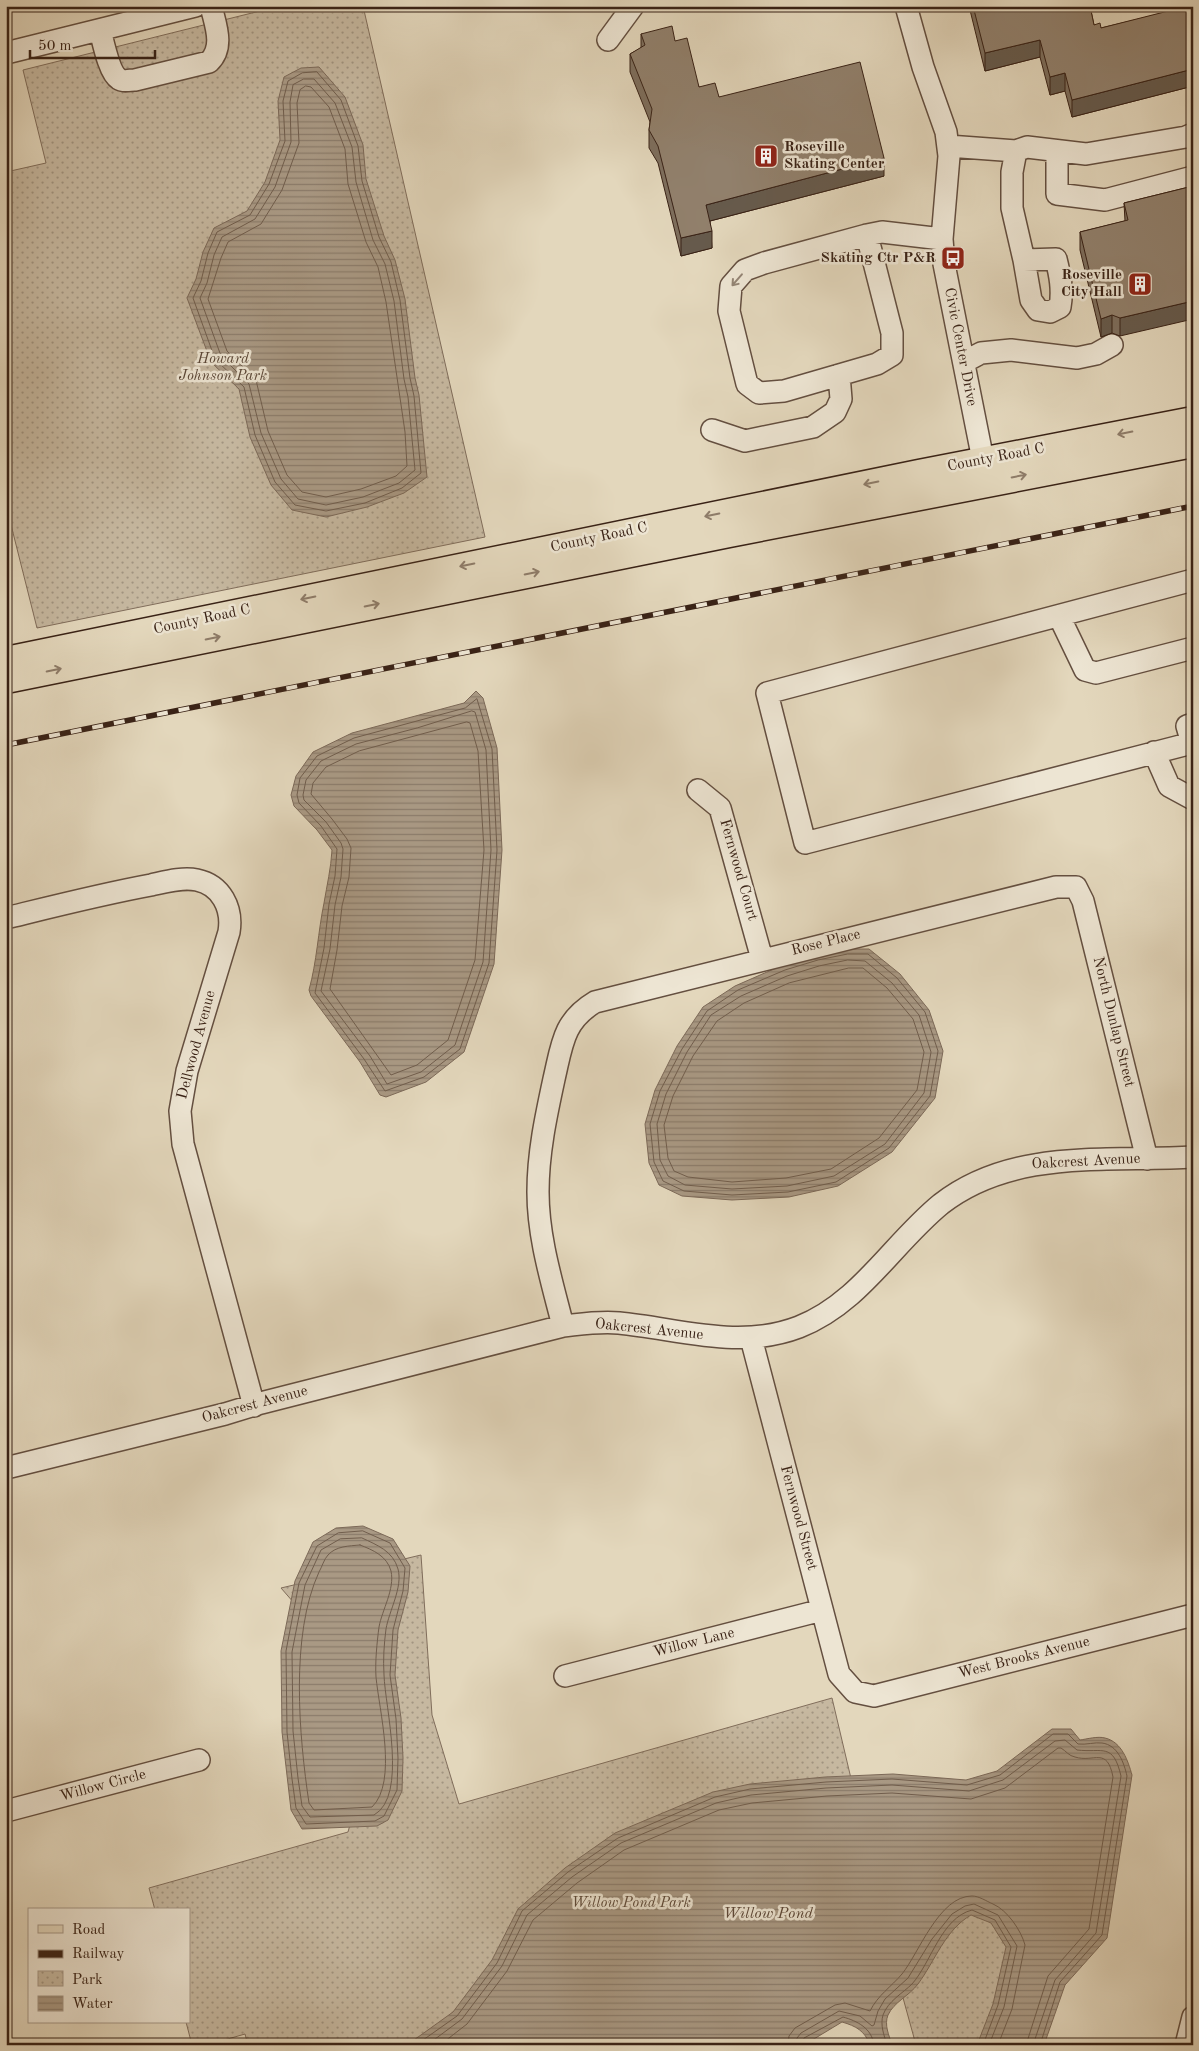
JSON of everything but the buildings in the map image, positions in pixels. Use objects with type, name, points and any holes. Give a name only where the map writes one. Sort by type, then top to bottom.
[{"type":"main road","name":"County Road C","points":[[6,680],[986,471],[1193,420]]},
{"type":"main road","name":"County Road C","points":[[6,660],[986,471],[1193,444]]},
{"type":"street","points":[[6,53],[100,30],[166,10],[196,6]]},
{"type":"street","points":[[100,30],[112,70],[118,79],[124,81],[135,80],[209,62],[214,57],[218,48],[211,6]]},
{"type":"street","points":[[608,40],[633,6]]},
{"type":"street","name":"Civic Center Drive","points":[[906,6],[923,67],[946,132],[949,156],[942,239],[944,264],[986,471]]},
{"type":"street","points":[[948,146],[1016,152],[1026,147],[1086,154],[1186,137],[1193,134]]},
{"type":"street","points":[[1057,151],[1057,194],[1106,200],[1193,177]]},
{"type":"street","points":[[1016,152],[1012,172],[1012,208],[1024,260]]},
{"type":"street","points":[[867,235],[892,333],[892,355],[877,364],[784,391],[759,392],[747,384],[729,311],[731,286],[746,270],[764,263],[867,235],[882,232],[942,239]]},
{"type":"street","points":[[964,362],[981,353],[1011,350],[1077,358],[1096,354],[1112,345]]},
{"type":"street","points":[[712,430],[745,441],[813,427],[834,412],[841,399],[840,375]]},
{"type":"street","points":[[1193,580],[768,693],[805,843],[1192,743],[1187,726],[1193,724]]},
{"type":"street","points":[[1059,616],[1085,670],[1096,673],[1193,648]]},
{"type":"street","points":[[1154,752],[1169,786],[1193,799]]},
{"type":"street","name":"Fernwood Court","points":[[698,790],[720,808],[762,959]]},
{"type":"street","name":"Dellwood Avenue","points":[[6,918],[102,894],[179,880],[195,879],[207,883],[218,891],[226,901],[230,914],[229,932],[187,1071],[180,1111],[183,1144],[254,1406]]},
{"type":"street","name":"Rose Place","points":[[563,1326],[541,1232],[538,1193],[539,1155],[564,1034],[580,1011],[595,1002],[762,959],[1056,887],[1076,888]]},
{"type":"street","name":"North Dunlap Street","points":[[1076,888],[1083,901],[1147,1159]]},
{"type":"street","name":"Oakcrest Avenue","points":[[6,1468],[563,1326],[617,1323],[721,1338],[751,1338],[774,1334],[799,1327],[843,1302],[941,1204],[964,1189],[989,1177],[1014,1168],[1041,1163],[1193,1157]]},
{"type":"street","name":"Fernwood Street","points":[[751,1338],[839,1674],[855,1692]]},
{"type":"street","name":"Willow Lane","points":[[565,1676],[822,1610]]},
{"type":"street","name":"West Brooks Avenue","points":[[855,1692],[874,1696],[1193,1615]]},
{"type":"street","name":"Willow Circle","points":[[6,1811],[199,1760]]},
{"type":"street","points":[[1186,2045],[1193,2018]]},
{"type":"green space","name":"Howard Johnson Park","points":[[280,6],[363,6],[485,537],[37,628],[6,505],[6,172],[46,163],[23,70]]},
{"type":"green space","name":"Willow Pond Park","points":[[421,1555],[432,1715],[459,1804],[832,1698],[866,1842],[1051,1798],[1014,2045],[916,2045],[897,1976],[691,2045],[248,2045],[245,2034],[207,2045],[192,2045],[187,2024],[190,2024],[190,1908],[154,1908],[149,1888],[348,1832],[360,1788],[328,1642],[281,1588]]},
{"type":"water","points":[[319,67],[345,97],[363,145],[366,179],[384,236],[395,260],[405,299],[415,378],[419,395],[427,477],[404,493],[367,507],[326,517],[292,510],[271,485],[250,437],[239,389],[211,362],[187,298],[196,279],[203,252],[214,228],[247,211],[265,182],[280,140],[278,101],[284,77],[301,68]]},
{"type":"water","points":[[476,691],[483,698],[497,748],[502,850],[494,964],[464,1052],[426,1082],[386,1097],[380,1095],[360,1062],[311,996],[309,990],[316,957],[332,850],[317,830],[294,806],[291,795],[296,776],[313,752],[352,733],[464,703]]},
{"type":"water","points":[[847,949],[869,949],[900,974],[929,1010],[943,1051],[935,1098],[892,1152],[838,1186],[789,1197],[732,1200],[682,1196],[659,1185],[649,1163],[645,1124],[655,1090],[677,1046],[703,1007],[735,986],[783,965]]},
{"type":"water","points":[[363,1526],[393,1539],[410,1566],[408,1592],[398,1630],[395,1675],[401,1718],[402,1791],[388,1820],[377,1826],[302,1829],[291,1810],[282,1732],[281,1651],[295,1581],[313,1542],[336,1528]]},
{"type":"water","name":"Willow Pond","points":[[1052,1729],[1071,1729],[1080,1740],[1099,1737],[1111,1740],[1123,1753],[1132,1775],[1107,1938],[1065,1985],[1044,2045],[977,2045],[993,2004],[1006,1947],[991,1923],[971,1915],[962,1921],[947,1937],[918,1984],[891,2010],[888,2015],[887,2030],[892,2045],[870,2045],[859,2030],[852,2025],[842,2022],[804,2045],[407,2045],[453,2012],[492,1960],[518,1909],[565,1868],[615,1833],[713,1792],[750,1784],[825,1777],[893,1774],[966,1780],[997,1771]]},
{"type":"railway","points":[[6,745],[1193,506]]},
{"type":"place","name":"Roseville Skating Center","points":[[766,156]]},
{"type":"place","name":"Skating Ctr P&R","points":[[953,258]]},
{"type":"place","name":"Roseville City Hall","points":[[1140,284]]}]
